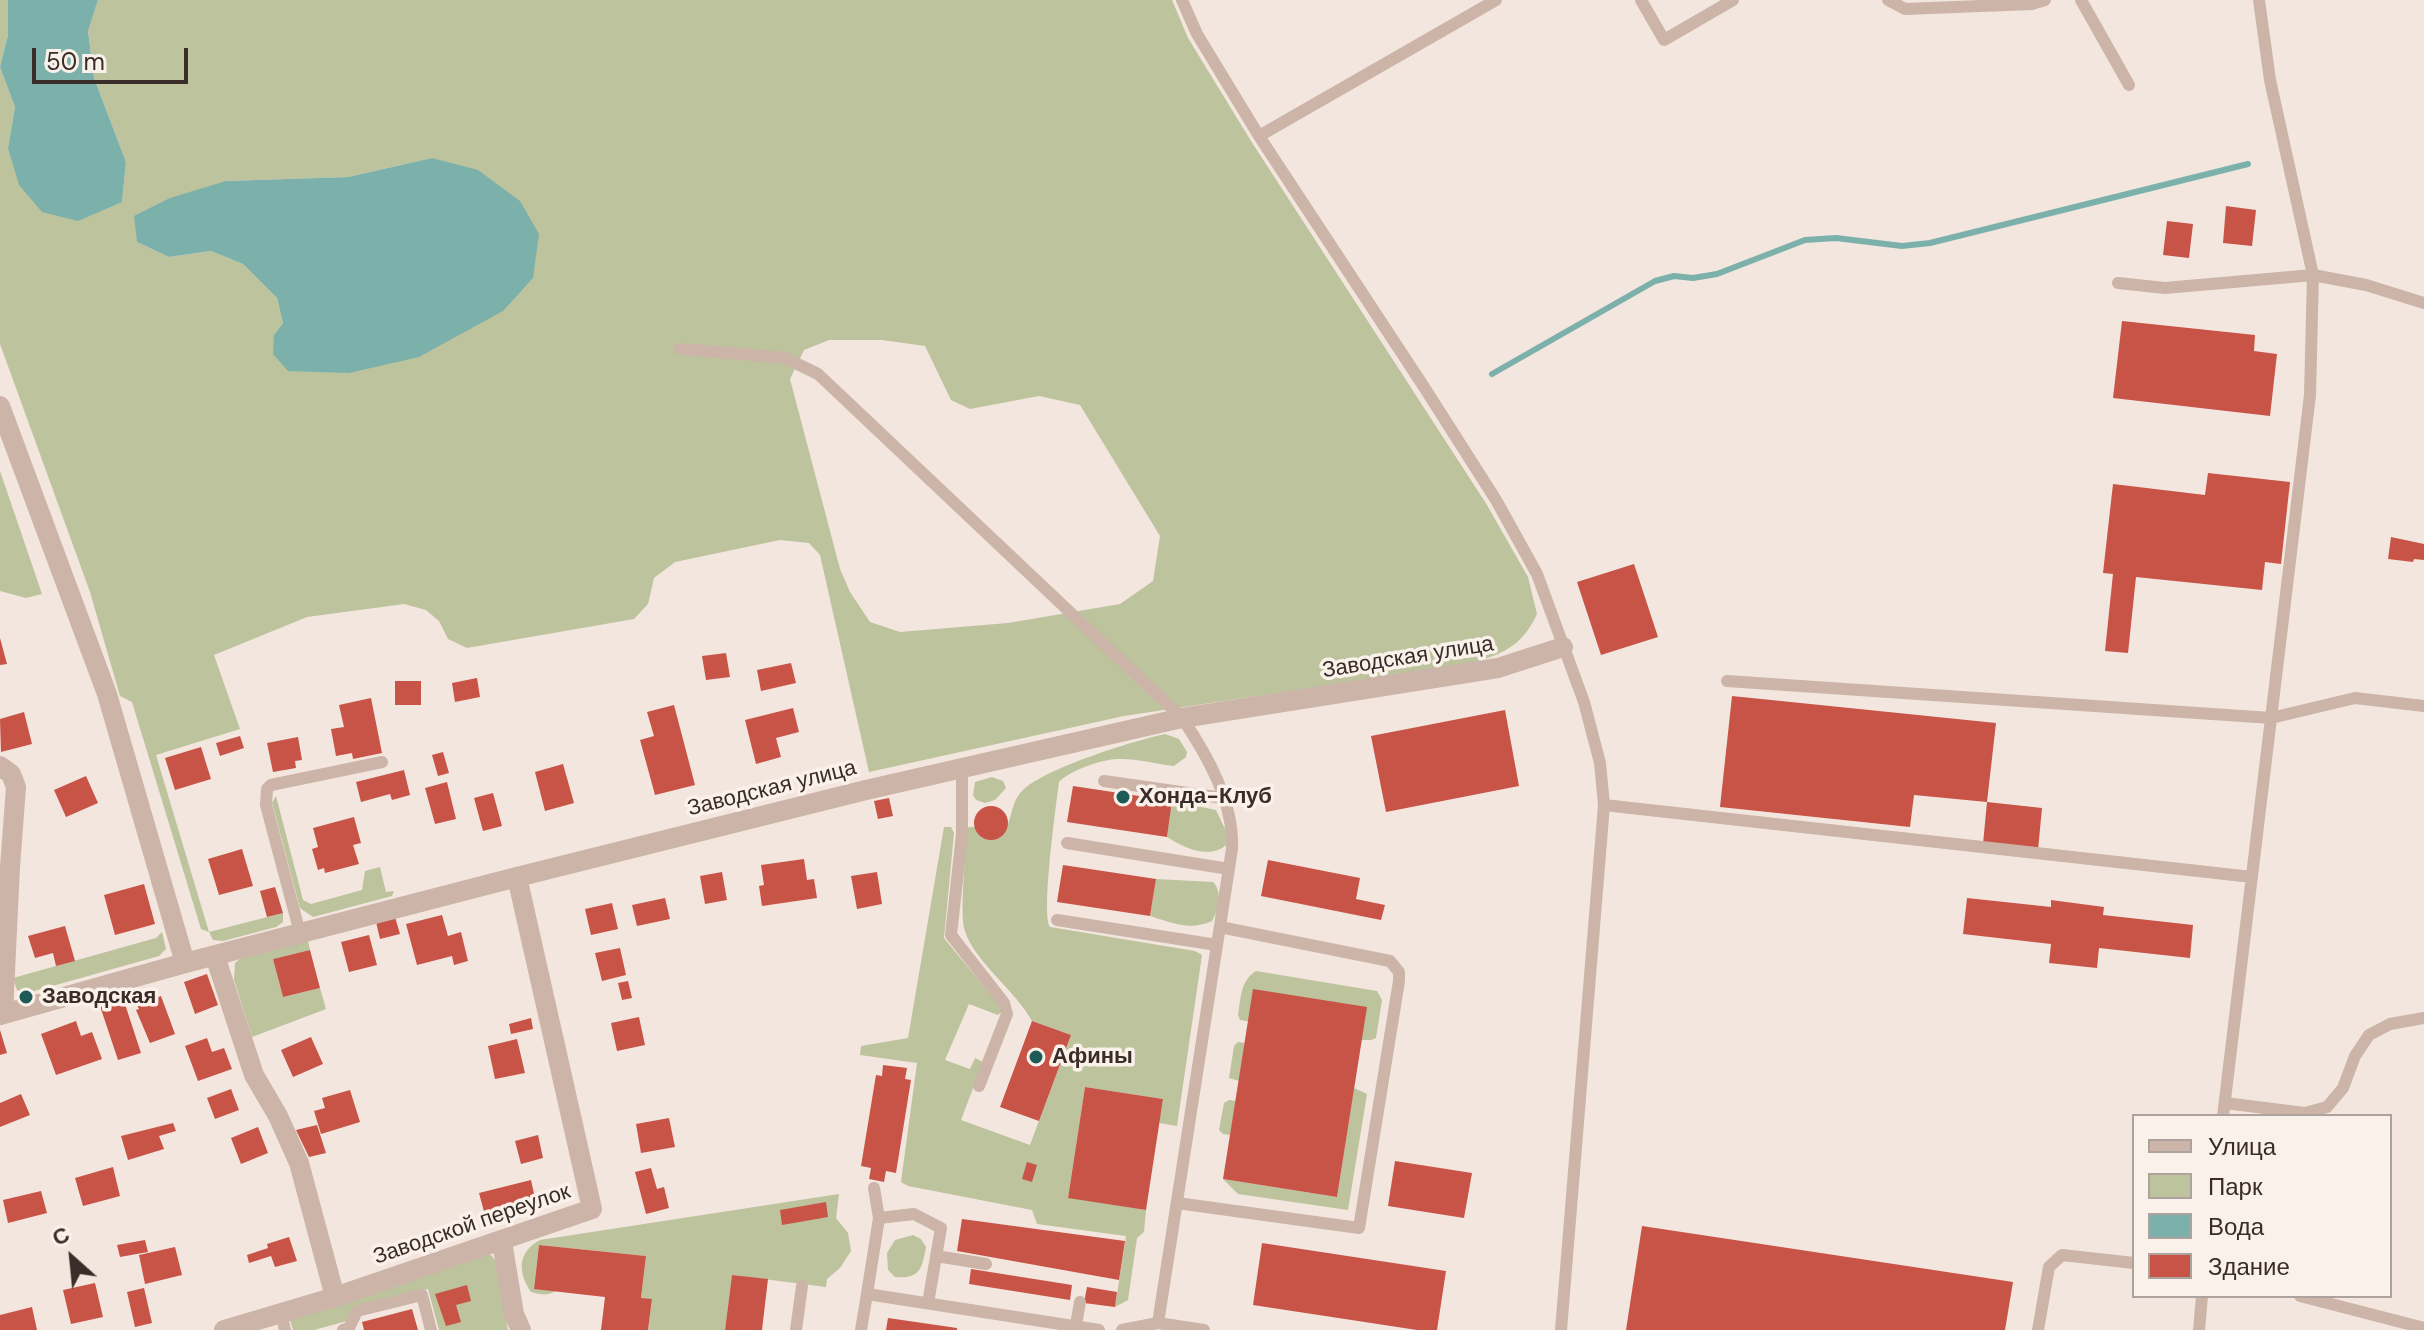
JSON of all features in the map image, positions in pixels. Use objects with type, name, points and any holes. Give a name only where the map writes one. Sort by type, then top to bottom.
[{"type":"street","points":[[0,406],[107,694],[185,963]]},
{"type":"street","name":"Заводская улица","points":[[2,1015],[185,963],[517,877],[962,768],[1182,718],[1498,668],[1563,647]]},
{"type":"street","points":[[0,766],[11,774],[16,787],[2,1015]]},
{"type":"street","name":"Заводской переулок","points":[[224,1330],[283,1322],[335,1297],[592,1209],[517,877]]},
{"type":"street","points":[[215,956],[254,1075],[278,1116],[299,1163],[335,1297]]},
{"type":"street","points":[[502,1242],[514,1314],[521,1330]]},
{"type":"lane","points":[[1182,0],[1197,34],[1259,136],[1496,500],[1537,574],[1584,702],[1600,763],[1604,805],[1561,1330]]},
{"type":"lane","points":[[1259,136],[1496,0]]},
{"type":"lane","points":[[1641,0],[1664,40],[1733,0]]},
{"type":"lane","points":[[1888,0],[1905,9],[2032,4],[2045,0]]},
{"type":"lane","points":[[2081,0],[2129,85]]},
{"type":"lane","points":[[2259,0],[2270,80],[2313,275],[2310,395],[2224,1110],[2305,1113],[2327,1107],[2343,1088],[2355,1056],[2369,1035],[2390,1024],[2424,1018]]},
{"type":"lane","points":[[2118,283],[2165,288],[2313,275],[2366,285],[2424,303]]},
{"type":"lane","points":[[680,349],[785,358],[818,374],[1182,718],[1198,742],[1223,798],[1232,829],[1229,869],[1158,1323]]},
{"type":"lane","points":[[1727,681],[2271,718],[2355,698],[2424,706]]},
{"type":"lane","points":[[300,933],[266,805],[267,789],[271,785],[382,762]]},
{"type":"lane","points":[[962,768],[962,834],[951,935],[1004,1003],[1007,1014],[979,1086]]},
{"type":"lane","points":[[1104,781],[1223,798]]},
{"type":"lane","points":[[1604,805],[2252,877]]},
{"type":"lane","points":[[1067,843],[1229,869]]},
{"type":"lane","points":[[1057,920],[1217,945]]},
{"type":"lane","points":[[1177,1203],[1359,1228],[1397,997],[1399,972],[1390,961],[1220,927]]},
{"type":"lane","points":[[861,1330],[879,1218],[874,1188]]},
{"type":"lane","points":[[879,1218],[914,1214],[941,1228],[928,1303]]},
{"type":"lane","points":[[2038,1330],[2049,1267],[2062,1255],[2132,1263]]},
{"type":"lane","points":[[936,1256],[986,1264]]},
{"type":"lane","points":[[796,1330],[802,1286]]},
{"type":"lane","points":[[867,1294],[1099,1330]]},
{"type":"lane","points":[[343,1330],[349,1328],[357,1311],[422,1295],[431,1330]]},
{"type":"lane","points":[[2199,1330],[2202,1298]]},
{"type":"lane","points":[[2308,1298],[2424,1328]]},
{"type":"lane","points":[[1076,1325],[1080,1302]]},
{"type":"lane","points":[[1122,1330],[1158,1323],[1204,1330]]},
{"type":"green space","points":[[0,0],[8,0],[8,35],[0,67]]},
{"type":"green space","points":[[98,0],[1172,0],[1188,38],[1251,141],[1487,505],[1528,577],[1537,614],[1516,643],[1487,658],[1463,665],[1124,716],[869,772],[820,555],[809,543],[780,540],[675,562],[654,578],[648,604],[634,619],[467,648],[448,639],[439,621],[426,610],[404,604],[307,617],[214,655],[240,729],[156,755],[209,932],[201,929],[132,702],[120,696],[90,592],[0,344],[0,67],[15,107],[8,148],[122,202],[126,162],[94,78],[88,30]],"holes":[[[432,158],[274,335],[283,323],[277,298],[243,264],[211,251],[169,257],[137,242],[226,181],[348,177]],[[829,340],[882,340],[925,346],[951,400],[970,409],[1039,396],[1080,405],[1160,536],[1153,581],[1120,604],[1008,623],[900,632],[870,622],[850,592],[840,569],[790,379],[804,350]]]},
{"type":"green space","points":[[0,471],[42,594],[26,598],[0,591]]},
{"type":"green space","points":[[1165,734],[1179,739],[1187,752],[1186,757],[1174,766],[1117,759],[1078,770],[1059,782],[1050,858],[1047,902],[1050,927],[1195,951],[1202,955],[1177,1126],[1159,1123],[1163,1099],[1085,1087],[1068,1197],[1146,1210],[1144,1232],[1137,1238],[1128,1300],[1115,1307],[1126,1236],[1037,1224],[1032,1210],[908,1186],[901,1182],[917,1063],[860,1055],[861,1046],[908,1038],[944,827],[951,827],[954,833],[944,938],[998,1004],[1001,1012],[998,1015],[969,1004],[945,1060],[970,1069],[975,1058],[983,1062],[961,1120],[1030,1145],[1071,1035],[1032,1021],[970,942],[963,923],[967,830],[975,827],[983,838],[999,838],[1007,827],[1015,801],[1034,782],[1091,756]]},
{"type":"green space","points":[[992,777],[1003,781],[1006,788],[995,800],[985,803],[976,800],[973,795],[975,782]]},
{"type":"green space","points":[[276,796],[303,900],[311,904],[362,890],[365,871],[380,867],[386,892],[394,891],[392,896],[313,917],[300,908],[272,803]]},
{"type":"green space","points":[[1172,801],[1216,810],[1226,831],[1226,845],[1204,852],[1167,837]]},
{"type":"green space","points":[[1156,879],[1213,882],[1219,901],[1212,921],[1189,926],[1150,916]]},
{"type":"green space","points":[[283,913],[283,922],[276,927],[223,941],[213,940],[209,932]]},
{"type":"green space","points":[[162,932],[166,949],[159,956],[24,994],[17,990],[13,978],[156,938]]},
{"type":"green space","points":[[308,941],[310,950],[273,959],[283,997],[320,988],[326,1009],[252,1037],[234,980],[235,963]]},
{"type":"green space","points":[[1256,971],[1377,991],[1382,1000],[1376,1038],[1362,1040],[1240,1020],[1242,990]]},
{"type":"green space","points":[[1238,1042],[1245,1043],[1239,1081],[1229,1078],[1234,1046]]},
{"type":"green space","points":[[1354,1088],[1367,1094],[1348,1210],[1238,1194],[1223,1179],[1337,1197]]},
{"type":"green space","points":[[1236,1101],[1230,1135],[1219,1130],[1224,1103]]},
{"type":"green space","points":[[839,1194],[836,1218],[848,1233],[851,1251],[840,1268],[827,1279],[826,1287],[732,1275],[725,1330],[648,1330],[652,1300],[641,1298],[646,1256],[539,1245],[534,1288],[556,1291],[550,1294],[531,1292],[523,1277],[524,1256],[540,1240]]},
{"type":"green space","points":[[913,1235],[921,1239],[926,1247],[921,1267],[910,1276],[895,1277],[888,1270],[887,1253],[895,1240]]},
{"type":"green space","points":[[491,1255],[497,1263],[508,1330],[439,1330],[428,1289],[355,1307],[347,1321],[314,1330],[293,1330],[290,1320]]},
{"type":"water","points":[[8,0],[98,0],[88,31],[94,78],[126,162],[122,202],[78,221],[42,212],[19,185],[8,148],[15,107],[0,67],[8,35]]},
{"type":"water","points":[[432,158],[478,170],[520,201],[539,234],[533,278],[503,311],[419,357],[349,373],[288,371],[273,354],[274,335],[283,323],[277,298],[243,264],[211,251],[169,257],[137,242],[134,216],[170,198],[226,181],[348,177]]},
{"type":"building","points":[[2226,206],[2256,210],[2252,246],[2223,243]]},
{"type":"building","points":[[2167,221],[2193,224],[2189,258],[2163,255]]},
{"type":"building","points":[[2122,321],[2255,335],[2254,351],[2277,354],[2270,416],[2113,398]]},
{"type":"building","points":[[2208,473],[2290,482],[2281,564],[2265,562],[2262,590],[2136,577],[2128,653],[2105,651],[2113,574],[2103,573],[2113,484],[2205,495]]},
{"type":"building","points":[[2391,537],[2424,544],[2424,560],[2388,559]]},
{"type":"building","points":[[1634,564],[1658,637],[1601,655],[1577,582]]},
{"type":"building","points":[[0,638],[7,664],[0,665]]},
{"type":"building","points":[[726,653],[730,677],[706,680],[702,656]]},
{"type":"building","points":[[791,663],[796,683],[761,691],[757,670]]},
{"type":"building","points":[[477,678],[480,697],[455,702],[452,683]]},
{"type":"building","points":[[395,681],[421,681],[421,705],[395,705]]},
{"type":"building","points":[[1732,696],[1996,723],[1987,802],[1914,795],[1910,827],[1720,807]]},
{"type":"building","points":[[371,698],[382,753],[353,759],[352,753],[336,756],[331,729],[344,727],[339,705]]},
{"type":"building","points":[[674,705],[695,785],[655,795],[640,740],[654,736],[647,712]]},
{"type":"building","points":[[793,708],[799,732],[776,738],[781,757],[756,764],[745,720]]},
{"type":"building","points":[[1505,710],[1519,786],[1386,812],[1371,736]]},
{"type":"building","points":[[24,712],[32,744],[1,752],[0,719]]},
{"type":"building","points":[[240,736],[244,748],[220,756],[216,743]]},
{"type":"building","points":[[298,737],[302,760],[295,761],[296,768],[273,772],[267,743]]},
{"type":"building","points":[[201,747],[211,779],[175,790],[165,758]]},
{"type":"building","points":[[443,752],[449,773],[438,776],[432,755]]},
{"type":"building","points":[[563,764],[574,803],[545,811],[535,772]]},
{"type":"building","points":[[404,770],[410,795],[392,800],[390,794],[361,802],[356,782]]},
{"type":"building","points":[[86,776],[98,803],[66,817],[54,790]]},
{"type":"building","points":[[447,782],[456,819],[435,824],[425,788]]},
{"type":"building","points":[[1073,786],[1172,801],[1167,837],[1067,822]]},
{"type":"building","points":[[493,793],[502,826],[483,831],[474,798]]},
{"type":"building","points":[[889,798],[893,816],[878,819],[874,801]]},
{"type":"building","points":[[1987,802],[2042,808],[2038,850],[1983,844]]},
{"type":"building","points":[[991,806],[1003,811],[1008,823],[1003,835],[991,840],[979,835],[974,823],[979,811]]},
{"type":"building","points":[[354,817],[361,843],[353,845],[359,864],[325,873],[324,868],[318,870],[312,849],[318,847],[313,828]]},
{"type":"building","points":[[242,849],[253,886],[219,895],[208,859]]},
{"type":"building","points":[[804,859],[807,880],[814,879],[817,898],[762,906],[759,886],[764,885],[761,865]]},
{"type":"building","points":[[1268,860],[1360,878],[1356,899],[1385,905],[1381,920],[1261,896]]},
{"type":"building","points":[[1063,865],[1156,879],[1150,916],[1057,902]]},
{"type":"building","points":[[722,872],[727,900],[705,904],[700,876]]},
{"type":"building","points":[[877,872],[882,904],[857,909],[851,876]]},
{"type":"building","points":[[144,884],[155,924],[115,935],[104,895]]},
{"type":"building","points":[[275,887],[283,913],[267,917],[260,891]]},
{"type":"building","points":[[665,898],[670,919],[637,926],[632,905]]},
{"type":"building","points":[[1967,898],[2051,907],[2051,900],[2104,907],[2103,915],[2193,925],[2190,958],[2099,948],[2097,968],[2049,963],[2051,944],[1963,934]]},
{"type":"building","points":[[612,903],[618,929],[591,935],[585,909]]},
{"type":"building","points":[[442,915],[448,936],[461,932],[468,961],[454,965],[452,956],[417,965],[406,924]]},
{"type":"building","points":[[395,917],[400,934],[380,939],[376,922]]},
{"type":"building","points":[[65,926],[75,961],[56,966],[53,953],[35,958],[28,936]]},
{"type":"building","points":[[369,935],[377,965],[349,972],[341,942]]},
{"type":"building","points":[[620,948],[626,975],[602,981],[595,953]]},
{"type":"building","points":[[310,950],[320,988],[283,997],[273,959]]},
{"type":"building","points":[[207,974],[218,1005],[195,1014],[184,982]]},
{"type":"building","points":[[628,981],[632,998],[622,1000],[618,983]]},
{"type":"building","points":[[1253,989],[1367,1007],[1337,1197],[1223,1179]]},
{"type":"building","points":[[161,996],[175,1034],[150,1043],[136,1010],[139,1009],[137,1005]]},
{"type":"building","points":[[123,998],[141,1053],[118,1060],[100,1006]]},
{"type":"building","points":[[639,1017],[645,1045],[617,1051],[611,1023]]},
{"type":"building","points":[[531,1018],[533,1029],[511,1034],[509,1024]]},
{"type":"building","points":[[76,1021],[81,1036],[92,1032],[102,1059],[56,1075],[41,1034]]},
{"type":"building","points":[[1032,1021],[1071,1035],[1039,1121],[1000,1107]]},
{"type":"building","points":[[0,1030],[7,1053],[0,1055]]},
{"type":"building","points":[[311,1037],[323,1064],[293,1077],[281,1050]]},
{"type":"building","points":[[207,1038],[212,1052],[224,1048],[232,1069],[198,1081],[185,1046]]},
{"type":"building","points":[[517,1039],[525,1073],[495,1079],[488,1046]]},
{"type":"building","points":[[883,1065],[907,1068],[905,1079],[911,1080],[896,1173],[886,1171],[884,1182],[869,1179],[871,1168],[861,1166],[876,1075],[882,1076]]},
{"type":"building","points":[[1085,1087],[1163,1099],[1146,1210],[1068,1198]]},
{"type":"building","points":[[231,1089],[239,1110],[215,1119],[207,1098]]},
{"type":"building","points":[[350,1090],[360,1122],[321,1134],[314,1111],[325,1108],[322,1098]]},
{"type":"building","points":[[21,1094],[30,1115],[0,1127],[0,1103]]},
{"type":"building","points":[[669,1118],[675,1147],[641,1153],[636,1124]]},
{"type":"building","points":[[173,1123],[176,1131],[159,1136],[164,1149],[128,1160],[121,1136]]},
{"type":"building","points":[[317,1125],[326,1153],[309,1157],[296,1130]]},
{"type":"building","points":[[258,1127],[268,1153],[241,1164],[231,1138]]},
{"type":"building","points":[[538,1135],[543,1158],[521,1164],[515,1141]]},
{"type":"building","points":[[1395,1161],[1472,1173],[1464,1218],[1388,1206]]},
{"type":"building","points":[[1027,1162],[1037,1165],[1032,1182],[1022,1179]]},
{"type":"building","points":[[113,1167],[120,1196],[83,1206],[75,1178]]},
{"type":"building","points":[[651,1168],[657,1189],[664,1187],[669,1208],[646,1214],[635,1172]]},
{"type":"building","points":[[531,1180],[537,1207],[486,1219],[479,1193]]},
{"type":"building","points":[[41,1191],[47,1213],[8,1223],[3,1200]]},
{"type":"building","points":[[826,1202],[828,1217],[782,1225],[780,1210]]},
{"type":"building","points":[[962,1219],[1125,1241],[1119,1280],[957,1251]]},
{"type":"building","points":[[1642,1226],[2013,1282],[2005,1330],[1626,1330]]},
{"type":"building","points":[[289,1237],[297,1261],[275,1267],[271,1256],[249,1263],[247,1255]]},
{"type":"building","points":[[145,1240],[148,1252],[120,1257],[117,1245]]},
{"type":"building","points":[[1262,1243],[1446,1271],[1437,1330],[1417,1330],[1253,1305]]},
{"type":"building","points":[[539,1245],[646,1256],[641,1298],[652,1299],[648,1330],[601,1330],[605,1297],[534,1289]]},
{"type":"building","points":[[175,1247],[182,1275],[145,1284],[139,1255]]},
{"type":"building","points":[[971,1269],[1072,1285],[1070,1300],[969,1284]]},
{"type":"building","points":[[732,1275],[768,1279],[762,1330],[725,1330]]},
{"type":"building","points":[[95,1283],[103,1317],[71,1324],[63,1290]]},
{"type":"building","points":[[467,1285],[471,1301],[456,1305],[461,1322],[446,1326],[435,1294]]},
{"type":"building","points":[[1087,1287],[1117,1292],[1115,1307],[1084,1303]]},
{"type":"building","points":[[144,1288],[152,1323],[135,1327],[127,1292]]},
{"type":"building","points":[[32,1307],[37,1330],[0,1330],[0,1315]]},
{"type":"building","points":[[412,1309],[418,1330],[364,1330],[362,1322]]},
{"type":"building","points":[[888,1318],[957,1328],[957,1330],[886,1330]]},
{"type":"waterway","points":[[1492,374],[1655,281],[1674,276],[1693,278],[1717,274],[1805,240],[1836,238],[1902,246],[1930,243],[2248,164]]},
{"type":"place","name":"Хонда-Клуб","points":[[1123,797]]},
{"type":"place","name":"Заводская","points":[[26,997]]},
{"type":"place","name":"Афины","points":[[1036,1057]]}]
